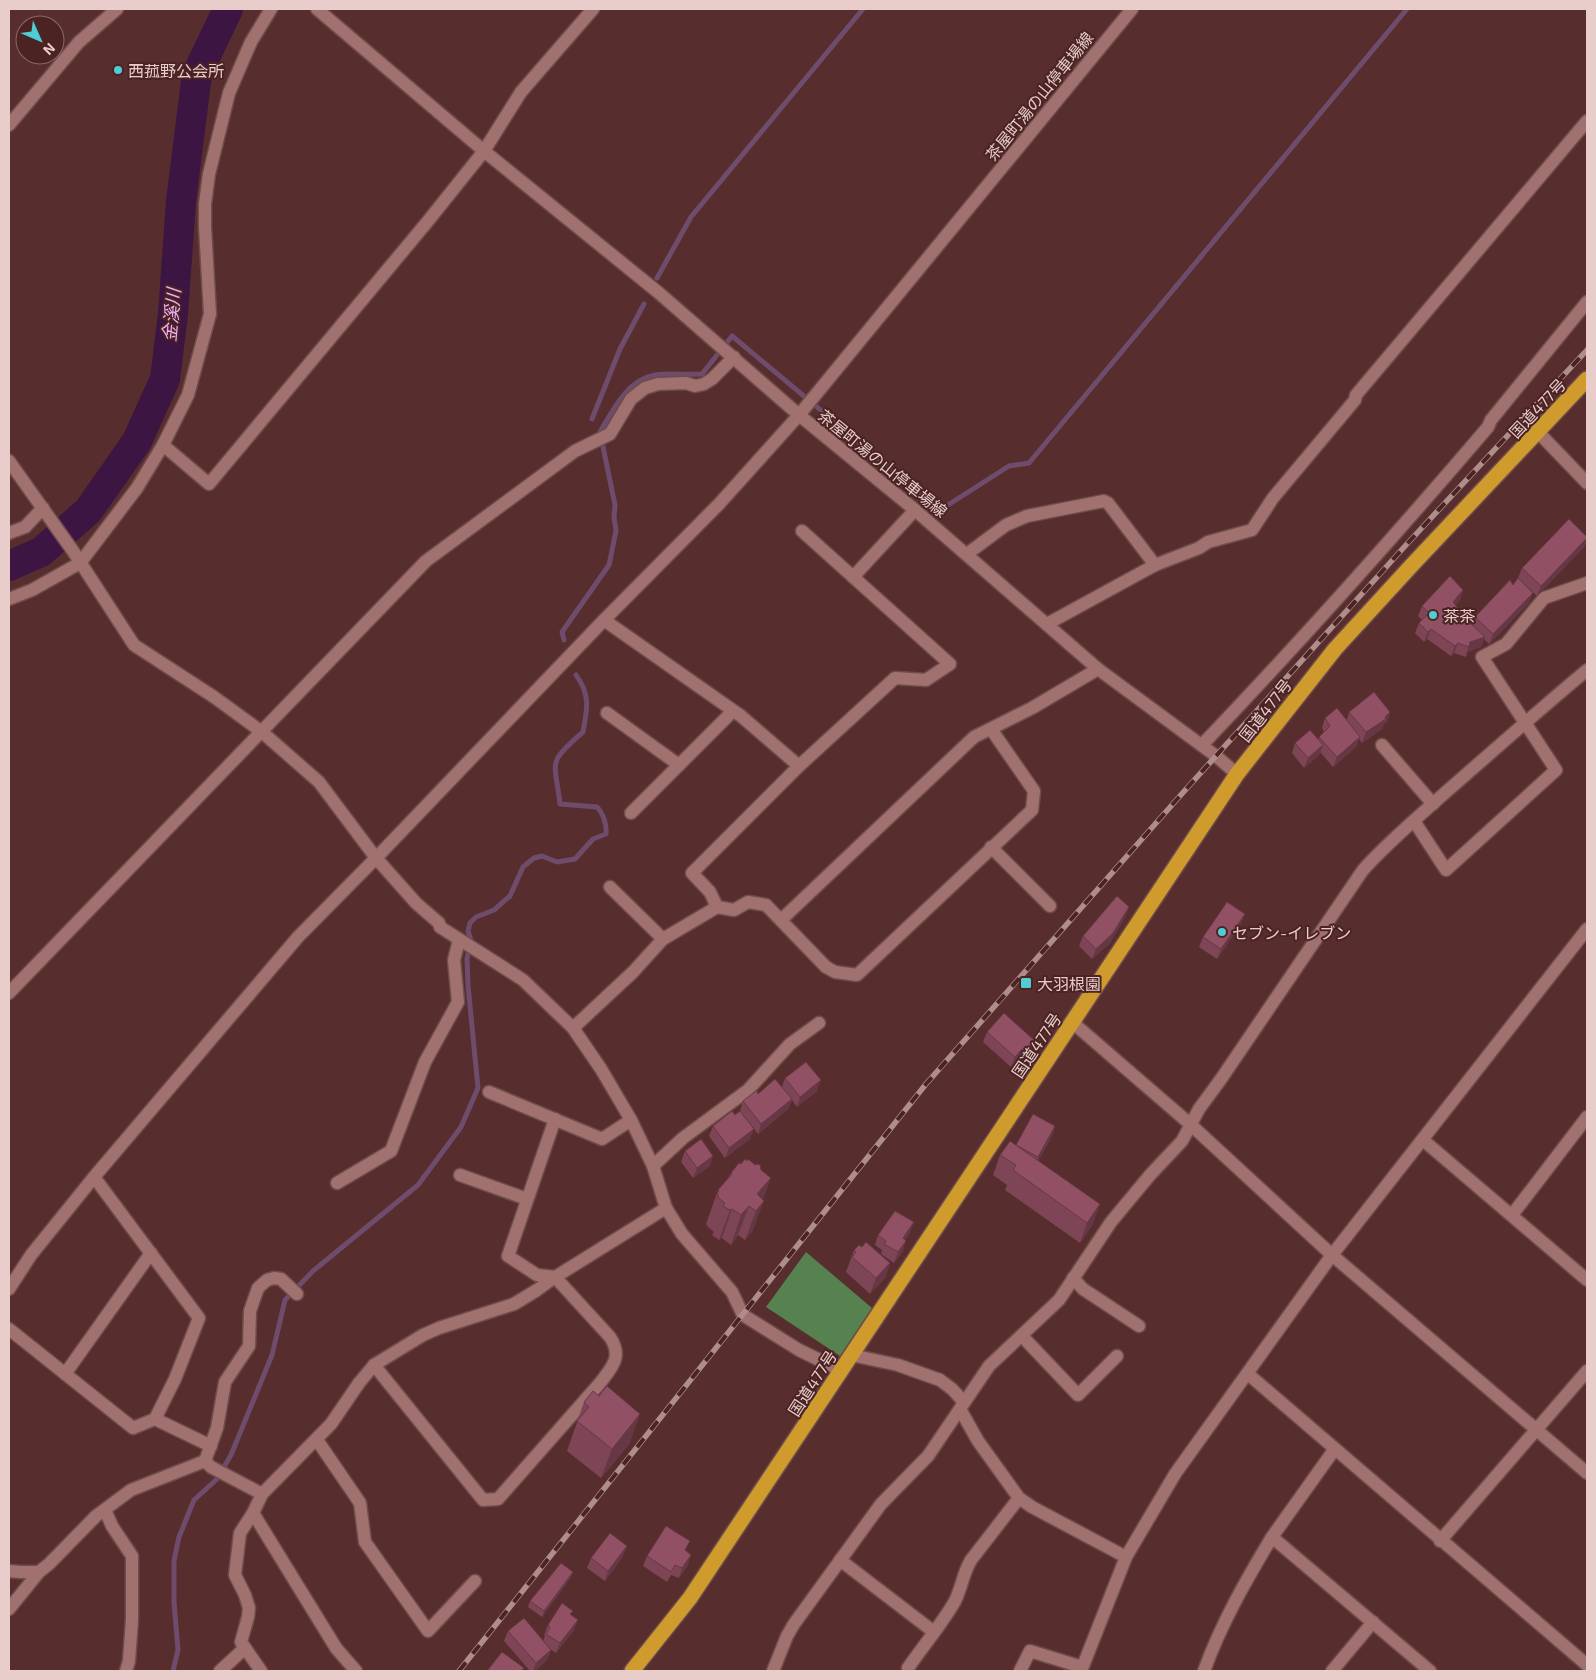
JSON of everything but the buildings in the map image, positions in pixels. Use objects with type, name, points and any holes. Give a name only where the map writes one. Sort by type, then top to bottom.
[{"type":"highway","name":"国道477号","points":[[632,1671],[690,1598],[1237,774],[1335,649],[1587,380]]},
{"type":"street","points":[[9,125],[79,42],[117,9]]},
{"type":"street","points":[[9,599],[32,590],[80,562],[138,488],[163,445],[188,395],[210,314],[204,227],[205,204],[210,174],[229,93],[251,42],[271,9]]},
{"type":"street","points":[[9,1289],[31,1254],[94,1177],[298,937],[604,620],[719,504],[801,413],[484,151],[317,9]]},
{"type":"street","points":[[163,445],[209,484],[428,221],[484,151],[521,92],[593,9]]},
{"type":"street","name":"茶屋町湯の山停車場線","points":[[1132,9],[801,413],[967,554],[1098,669],[1202,745],[1237,774]]},
{"type":"street","points":[[1046,624],[1155,565],[1199,548],[1208,542],[1252,530],[1273,498],[1355,400],[1356,395],[1587,121]]},
{"type":"street","points":[[1202,745],[1281,662],[1404,526],[1488,427],[1490,420],[1587,302]]},
{"type":"street","points":[[9,993],[426,561],[575,452],[610,434],[631,400],[645,388],[658,384],[686,383],[695,386],[704,384],[712,380],[733,356]]},
{"type":"street","points":[[1538,432],[1587,483]]},
{"type":"street","points":[[9,461],[45,510],[134,644],[214,697],[262,732],[319,782],[376,858],[416,903],[439,923],[440,927],[523,980],[573,1028],[601,1069],[631,1120],[653,1166],[666,1208],[682,1234],[732,1292],[743,1315],[799,1350],[842,1371]]},
{"type":"street","points":[[967,554],[1006,525],[1028,516],[1104,501],[1108,503],[1155,565]]},
{"type":"street","points":[[9,533],[24,527],[45,510]]},
{"type":"street","points":[[853,577],[915,510]]},
{"type":"street","points":[[717,907],[710,892],[692,873],[799,766],[894,678],[926,680],[950,664],[802,530]]},
{"type":"street","points":[[1414,821],[1446,870],[1556,770],[1482,657],[1506,644],[1544,598],[1587,583]]},
{"type":"street","points":[[604,620],[733,711],[799,766]]},
{"type":"street","points":[[781,920],[974,737],[1032,708],[1098,669]]},
{"type":"street","points":[[774,1671],[787,1636],[794,1624],[881,1504],[928,1456],[989,1366],[1059,1300],[1122,1208],[1182,1141],[1199,1109],[1363,870],[1375,856],[1433,804],[1587,670]]},
{"type":"street","points":[[631,813],[733,711]]},
{"type":"street","points":[[607,713],[679,764]]},
{"type":"street","points":[[573,1028],[633,972],[663,940],[717,907],[734,910],[748,902],[766,905],[826,967],[834,972],[857,975],[1032,810],[1034,791],[991,730]]},
{"type":"street","points":[[1382,745],[1433,804]]},
{"type":"street","points":[[991,847],[1050,906]]},
{"type":"street","points":[[610,887],[663,940]]},
{"type":"street","points":[[1020,1671],[1030,1651],[1082,1669],[1126,1557],[1175,1474],[1332,1255],[1587,929]]},
{"type":"street","points":[[337,1183],[391,1151],[425,1062],[458,1002],[454,960],[461,941]]},
{"type":"street","points":[[1072,1022],[1190,1124],[1332,1255],[1587,1473]]},
{"type":"street","points":[[653,1166],[683,1138],[748,1090],[790,1044],[819,1023]]},
{"type":"street","points":[[489,1092],[602,1139],[631,1120]]},
{"type":"street","points":[[1512,1215],[1587,1117]]},
{"type":"street","points":[[374,1365],[483,1500],[498,1499],[612,1367],[617,1353],[616,1345],[555,1277],[537,1275],[508,1256],[555,1119]]},
{"type":"street","points":[[1423,1140],[1587,1280]]},
{"type":"street","points":[[460,1175],[527,1199]]},
{"type":"street","points":[[9,1328],[133,1428],[155,1419],[175,1379],[199,1318],[94,1177]]},
{"type":"street","points":[[261,1671],[241,1642],[248,1617],[248,1608],[245,1595],[235,1575],[240,1533],[262,1494],[318,1440],[358,1383],[374,1365],[423,1335],[514,1304],[666,1208]]},
{"type":"street","points":[[65,1374],[151,1253]]},
{"type":"street","points":[[1073,1278],[1083,1289],[1139,1326]]},
{"type":"street","points":[[208,1464],[217,1428],[225,1382],[249,1346],[250,1311],[258,1288],[267,1280],[281,1279],[297,1294]]},
{"type":"street","points":[[1022,1336],[1078,1395],[1116,1356]]},
{"type":"street","points":[[852,1355],[898,1365],[940,1380],[952,1389],[978,1441],[1019,1498],[1032,1507],[1126,1557]]},
{"type":"street","points":[[1440,1541],[1587,1371]]},
{"type":"street","points":[[1248,1374],[1440,1541],[1494,1584],[1587,1665]]},
{"type":"street","points":[[155,1419],[211,1446]]},
{"type":"street","points":[[318,1440],[360,1503],[365,1542],[428,1631],[475,1581]]},
{"type":"street","points":[[1204,1671],[1213,1647],[1234,1604],[1272,1537],[1334,1450]]},
{"type":"street","points":[[9,1609],[39,1572],[96,1516],[131,1490],[208,1464],[262,1494]]},
{"type":"street","points":[[908,1668],[955,1601],[965,1569],[1019,1498]]},
{"type":"street","points":[[105,1510],[112,1526],[132,1556],[132,1619],[129,1661],[126,1671]]},
{"type":"street","points":[[253,1513],[336,1648],[356,1671]]},
{"type":"street","points":[[1272,1537],[1430,1671]]},
{"type":"street","points":[[840,1560],[934,1632]]},
{"type":"street","points":[[9,1570],[39,1572]]},
{"type":"street","points":[[1332,1671],[1373,1622]]},
{"type":"street","points":[[220,1671],[245,1648]]},
{"type":"green space","points":[[806,1252],[872,1308],[840,1356],[766,1307]]},
{"type":"waterway","name":"金溪川","points":[[9,566],[41,552],[88,511],[137,441],[165,379],[173,314],[181,201],[197,74],[228,9]]},
{"type":"waterway","points":[[657,278],[691,217],[863,9]]},
{"type":"waterway","points":[[564,640],[562,632],[609,565],[616,531],[615,505],[600,432],[622,397],[636,383],[655,375],[702,374],[732,336],[940,510],[1009,466],[1029,463],[1407,9]]},
{"type":"waterway","points":[[592,419],[620,349],[644,304]]},
{"type":"waterway","points":[[173,1671],[178,1650],[174,1602],[174,1561],[179,1537],[194,1500],[217,1479],[231,1455],[272,1355],[285,1300],[313,1271],[418,1185],[461,1127],[478,1088],[468,985],[467,959],[471,940],[468,931],[470,923],[476,917],[494,910],[510,896],[523,867],[534,858],[542,856],[557,862],[575,859],[593,839],[606,834],[604,819],[597,807],[560,804],[555,770],[558,757],[583,732],[586,717],[586,696],[581,682],[576,675]]},
{"type":"railway","points":[[459,1671],[926,1084],[1179,797],[1406,545],[1587,350]]},
{"type":"place","name":"西菰野公会所","points":[[118,70]]},
{"type":"place","name":"茶茶","points":[[1433,615]]},
{"type":"place","name":"セブン-イレブン","points":[[1222,932]]},
{"type":"place","name":"大羽根園","points":[[1026,983]]}]
